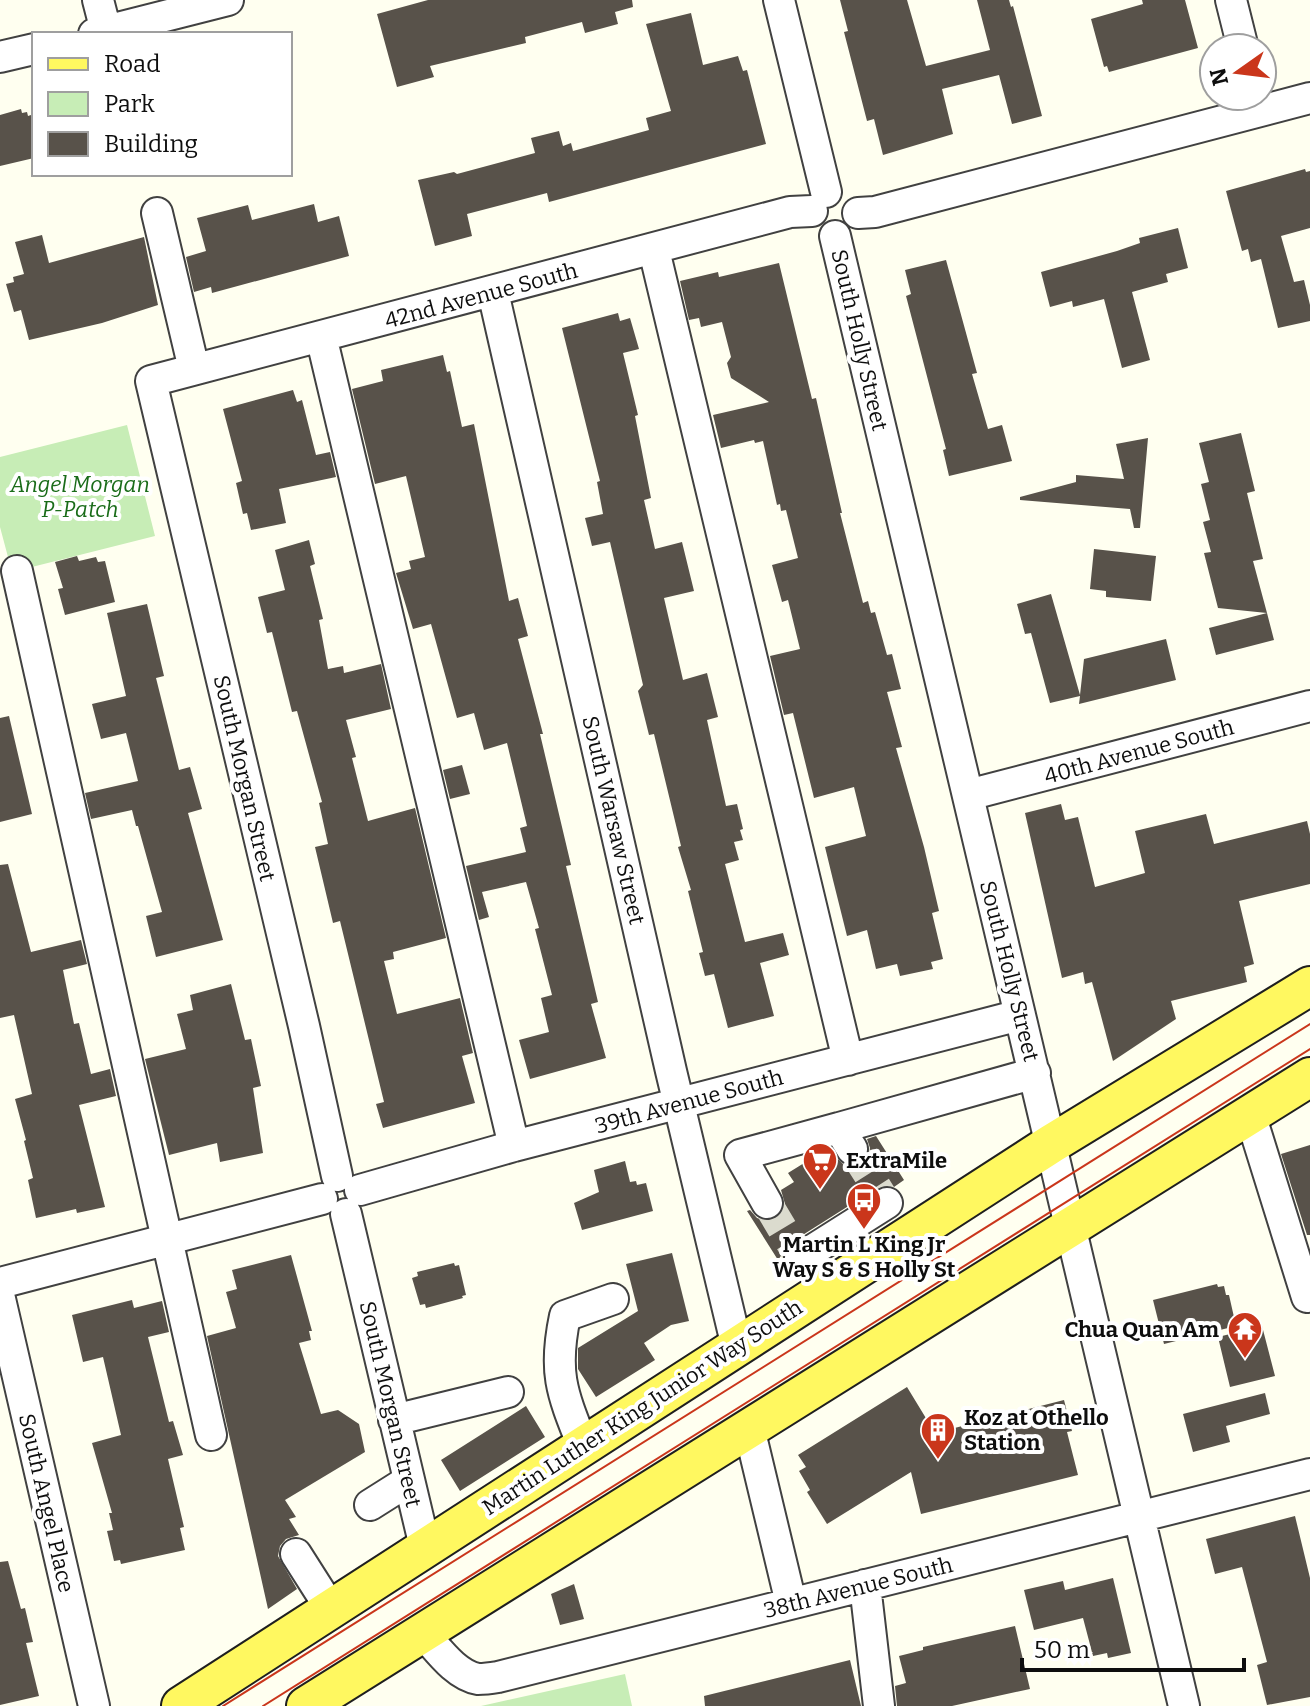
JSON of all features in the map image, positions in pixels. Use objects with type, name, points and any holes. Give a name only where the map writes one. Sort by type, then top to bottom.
[{"type":"main road","name":"Martin Luther King Junior Way South","points":[[181,1706],[1051,1144],[1310,986]]},
{"type":"main road","points":[[306,1706],[1069,1225],[1310,1077]]},
{"type":"street","points":[[98,0],[100,32],[228,0]]},
{"type":"street","points":[[779,0],[819,201],[817,227],[823,233],[835,236],[855,225],[858,213],[847,193],[838,190],[819,201]]},
{"type":"street","points":[[1231,0],[1239,32]]},
{"type":"street","points":[[0,57],[32,49]]},
{"type":"street","points":[[1278,102],[1310,98]]},
{"type":"street","points":[[858,213],[875,212],[1230,112]]},
{"type":"street","name":"42nd Avenue South","points":[[151,381],[654,250],[819,201]]},
{"type":"street","points":[[157,213],[194,369]]},
{"type":"street","name":"South Holly Street","points":[[835,236],[1184,1706]]},
{"type":"street","points":[[654,250],[848,1060]]},
{"type":"street","name":"South Warsaw Street","points":[[493,292],[737,1347]]},
{"type":"street","points":[[321,336],[514,1146]]},
{"type":"street","name":"South Morgan Street","points":[[151,381],[425,1547]]},
{"type":"street","points":[[17,571],[211,1435]]},
{"type":"street","name":"40th Avenue South","points":[[968,795],[1310,706]]},
{"type":"street","name":"39th Avenue South","points":[[0,1283],[1020,1015]]},
{"type":"street","points":[[694,1167],[740,1155],[846,1139],[1035,1073]]},
{"type":"street","points":[[1250,1114],[1307,1297]]},
{"type":"street","points":[[740,1155],[767,1203]]},
{"type":"street","points":[[821,1292],[798,1254],[884,1199],[908,1236]]},
{"type":"street","name":"South Angel Place","points":[[0,1299],[94,1706]]},
{"type":"street","points":[[583,1446],[566,1403],[558,1371],[565,1316],[613,1299]]},
{"type":"street","points":[[394,1420],[508,1392]]},
{"type":"street","points":[[749,1428],[791,1603]]},
{"type":"street","name":"38th Avenue South","points":[[422,1632],[450,1663],[464,1672],[477,1679],[498,1677],[1310,1474]]},
{"type":"street","points":[[370,1505],[408,1481]]},
{"type":"street","points":[[296,1554],[331,1609]]},
{"type":"street","points":[[865,1585],[879,1706]]},
{"type":"green space","name":"Angel Morgan P-Patch","points":[[127,425],[155,536],[12,572],[0,527],[0,457]]},
{"type":"green space","points":[[625,1674],[632,1706],[481,1706]]},
{"type":"building","points":[[428,0],[632,0],[633,7],[615,12],[618,24],[585,33],[582,22],[525,37],[526,43],[430,66],[434,77],[397,87],[377,14]]},
{"type":"building","points":[[840,0],[907,0],[926,66],[990,50],[977,0],[1009,0],[1042,116],[1012,124],[999,75],[942,89],[953,134],[883,155],[874,119],[867,121],[844,32],[848,31]]},
{"type":"building","points":[[1142,0],[1185,0],[1198,48],[1109,72],[1107,66],[1104,67],[1091,19],[1143,4]]},
{"type":"building","points":[[691,13],[703,65],[738,56],[743,71],[747,70],[766,144],[549,202],[547,193],[467,214],[472,236],[435,246],[418,180],[454,172],[457,174],[535,153],[531,138],[559,131],[563,146],[571,143],[573,151],[649,130],[646,118],[671,111],[646,24]]},
{"type":"building","points":[[21,109],[22,113],[32,115],[32,158],[0,166],[0,115]]},
{"type":"building","points":[[1305,169],[1306,172],[1310,171],[1310,228],[1281,236],[1294,282],[1304,280],[1310,321],[1278,328],[1261,259],[1251,262],[1248,249],[1242,251],[1226,191]]},
{"type":"building","points":[[314,204],[318,222],[339,216],[349,256],[212,293],[211,287],[194,292],[186,257],[206,251],[197,218],[248,205],[252,220]]},
{"type":"building","points":[[1178,228],[1188,268],[1166,274],[1168,282],[1132,292],[1150,360],[1122,368],[1104,299],[1073,307],[1072,301],[1050,307],[1041,272],[1117,251],[1140,243],[1139,238]]},
{"type":"building","points":[[42,235],[49,263],[144,237],[158,305],[102,323],[29,340],[21,310],[14,312],[6,284],[14,282],[13,277],[24,274],[15,242]]},
{"type":"building","points":[[946,260],[977,373],[972,374],[988,429],[1002,425],[1012,461],[949,476],[943,450],[946,449],[906,296],[911,294],[905,270]]},
{"type":"building","points":[[779,263],[812,399],[816,398],[863,603],[868,601],[871,613],[875,612],[887,655],[892,654],[901,689],[887,692],[902,747],[896,748],[939,911],[932,913],[943,959],[931,962],[933,969],[900,976],[897,964],[876,969],[867,930],[847,936],[833,880],[825,847],[866,836],[854,787],[814,798],[793,713],[784,715],[770,656],[800,649],[788,600],[782,602],[772,565],[798,558],[786,510],[781,511],[780,504],[777,505],[763,441],[755,443],[754,440],[721,448],[713,415],[769,402],[731,378],[727,363],[731,357],[722,322],[701,327],[699,318],[689,320],[680,281],[718,272],[719,277]]},
{"type":"building","points":[[618,313],[620,321],[630,318],[639,349],[623,353],[638,415],[635,416],[651,498],[644,500],[655,549],[682,542],[694,591],[664,598],[683,680],[707,673],[718,717],[707,720],[726,806],[737,804],[743,829],[740,830],[743,840],[734,842],[739,860],[725,864],[745,942],[783,933],[789,955],[760,963],[774,1016],[728,1028],[714,974],[705,976],[699,953],[703,952],[688,891],[691,890],[678,847],[681,846],[654,734],[649,735],[638,691],[643,685],[610,542],[592,546],[585,518],[603,514],[597,482],[600,481],[562,328]]},
{"type":"building","points":[[443,355],[447,372],[450,371],[462,427],[474,424],[509,601],[518,598],[528,636],[518,639],[543,734],[540,734],[571,865],[566,866],[598,1002],[591,1004],[606,1058],[530,1079],[519,1040],[549,1032],[541,998],[552,995],[526,882],[482,892],[489,917],[479,920],[466,866],[526,852],[520,828],[527,826],[507,743],[484,750],[474,713],[457,718],[431,624],[413,629],[396,573],[411,569],[409,561],[425,557],[406,476],[375,484],[352,389],[383,381],[381,370]]},
{"type":"building","points":[[293,390],[297,402],[302,400],[316,455],[330,452],[336,477],[279,489],[286,523],[251,530],[247,513],[243,514],[236,483],[242,481],[223,409]]},
{"type":"building","points":[[1241,433],[1255,491],[1247,493],[1263,559],[1253,561],[1267,613],[1218,608],[1204,553],[1211,552],[1203,522],[1210,520],[1201,484],[1209,482],[1199,443]]},
{"type":"building","points":[[1148,438],[1140,528],[1134,528],[1130,509],[1020,500],[1020,497],[1076,482],[1076,475],[1124,479],[1116,444]]},
{"type":"building","points":[[309,540],[315,564],[310,566],[323,619],[319,620],[328,669],[343,666],[344,673],[381,664],[391,709],[346,720],[368,821],[415,808],[446,938],[393,952],[394,959],[384,961],[397,1014],[460,998],[473,1053],[462,1056],[475,1103],[383,1128],[376,1104],[384,1102],[340,921],[333,923],[315,847],[328,844],[319,803],[322,802],[297,711],[292,712],[272,632],[267,633],[258,597],[285,590],[275,550]]},
{"type":"building","points":[[1094,549],[1156,556],[1151,601],[1106,597],[1106,591],[1090,589]]},
{"type":"building","points":[[77,556],[79,561],[96,557],[98,562],[105,561],[115,602],[65,615],[58,589],[63,588],[55,562]]},
{"type":"building","points":[[1051,594],[1080,695],[1084,659],[1166,639],[1176,680],[1079,704],[1080,696],[1050,703],[1031,633],[1025,634],[1017,604]]},
{"type":"building","points":[[147,604],[164,676],[156,678],[179,770],[190,767],[202,809],[188,813],[223,940],[156,957],[146,916],[162,912],[132,810],[91,819],[85,793],[138,781],[126,733],[101,739],[92,704],[126,696],[107,613]]},
{"type":"building","points":[[1267,613],[1274,640],[1216,655],[1209,628]]},
{"type":"building","points":[[9,716],[32,814],[0,822],[0,718]]},
{"type":"building","points":[[462,765],[470,794],[450,799],[443,770]]},
{"type":"building","points":[[1061,804],[1065,820],[1078,817],[1095,887],[1145,873],[1135,831],[1206,814],[1214,844],[1307,821],[1310,834],[1310,884],[1239,901],[1254,964],[1244,967],[1247,982],[1171,1001],[1176,1019],[1113,1061],[1092,982],[1085,984],[1083,972],[1062,978],[1025,813]]},
{"type":"building","points":[[8,864],[31,952],[81,940],[87,964],[63,970],[74,1024],[79,1023],[91,1074],[110,1069],[116,1096],[79,1105],[105,1207],[77,1213],[76,1209],[36,1218],[28,1180],[33,1178],[15,1099],[32,1094],[14,1015],[0,1018],[0,865]]},
{"type":"building","points":[[231,984],[245,1040],[251,1039],[261,1086],[253,1088],[263,1153],[220,1162],[217,1143],[169,1155],[145,1059],[186,1049],[177,1014],[193,1010],[190,995]]},
{"type":"building","points":[[876,1136],[904,1180],[894,1187],[886,1185],[877,1188],[790,1243],[778,1260],[747,1211],[766,1221],[776,1218],[785,1204],[781,1190],[794,1182],[788,1173],[817,1155],[823,1165],[836,1157],[844,1165],[861,1165],[868,1157],[870,1148],[867,1139]]},
{"type":"building","points":[[1310,1145],[1310,1235],[1307,1235],[1281,1154]]},
{"type":"building","points":[[625,1161],[630,1182],[636,1181],[637,1185],[646,1183],[653,1211],[582,1230],[574,1203],[599,1192],[594,1170]]},
{"type":"building","points":[[672,1253],[689,1321],[671,1325],[644,1343],[655,1360],[596,1397],[578,1369],[578,1348],[638,1311],[626,1264]]},
{"type":"building","points":[[291,1255],[312,1331],[309,1331],[311,1340],[299,1343],[321,1414],[338,1410],[359,1424],[365,1452],[285,1500],[296,1517],[289,1519],[299,1535],[286,1539],[280,1546],[278,1556],[297,1589],[268,1609],[207,1336],[236,1328],[226,1292],[237,1289],[232,1270]]},
{"type":"building","points":[[454,1263],[455,1266],[459,1265],[466,1295],[426,1308],[425,1304],[420,1305],[412,1278],[418,1276],[417,1272]]},
{"type":"building","points":[[1217,1284],[1218,1287],[1224,1286],[1226,1295],[1229,1295],[1236,1326],[1164,1344],[1153,1300]]},
{"type":"building","points":[[132,1300],[134,1308],[162,1301],[169,1332],[148,1337],[169,1422],[173,1421],[183,1455],[168,1459],[184,1527],[180,1528],[185,1550],[121,1564],[120,1560],[114,1561],[107,1531],[113,1530],[109,1513],[112,1513],[92,1443],[121,1435],[103,1357],[83,1362],[72,1315]]},
{"type":"building","points":[[1262,1326],[1275,1376],[1230,1387],[1218,1337]]},
{"type":"building","name":"Koz at Othello Station","points":[[907,1387],[935,1433],[1064,1400],[1072,1431],[1067,1432],[1078,1475],[921,1514],[911,1472],[827,1524],[807,1492],[810,1490],[799,1471],[806,1467],[798,1455]]},
{"type":"building","points":[[1265,1393],[1270,1414],[1226,1426],[1230,1442],[1193,1452],[1183,1414]]},
{"type":"building","points":[[526,1406],[545,1437],[460,1491],[441,1460]]},
{"type":"building","points":[[1295,1516],[1310,1578],[1310,1697],[1267,1705],[1257,1665],[1267,1662],[1242,1567],[1215,1574],[1206,1539]]},
{"type":"building","points":[[8,1561],[33,1642],[26,1643],[39,1696],[0,1705],[0,1562]]},
{"type":"building","points":[[1113,1578],[1131,1653],[1108,1658],[1107,1653],[1093,1656],[1083,1618],[1034,1630],[1024,1590],[1063,1581],[1065,1590]]},
{"type":"building","points":[[574,1584],[584,1619],[560,1625],[551,1594]]},
{"type":"building","points":[[1015,1626],[1030,1689],[952,1706],[897,1706],[895,1686],[906,1683],[899,1656],[923,1650],[923,1647]]},
{"type":"building","points":[[850,1660],[861,1706],[705,1706],[704,1696]]},
{"type":"tunnel","points":[[852,1149],[882,1196]]},
{"type":"tunnel","points":[[767,1203],[795,1250]]},
{"type":"tram line","points":[[223,1706],[1310,1024]]},
{"type":"tram line","points":[[263,1706],[1310,1049]]},
{"type":"place","name":"ExtraMile","points":[[820,1191]]},
{"type":"place","name":"Martin L King Jr Way S & S Holly St","points":[[864,1231]]},
{"type":"place","name":"Chua Quan Am","points":[[1245,1360]]},
{"type":"place","name":"Koz at Othello Station","points":[[938,1461]]}]
